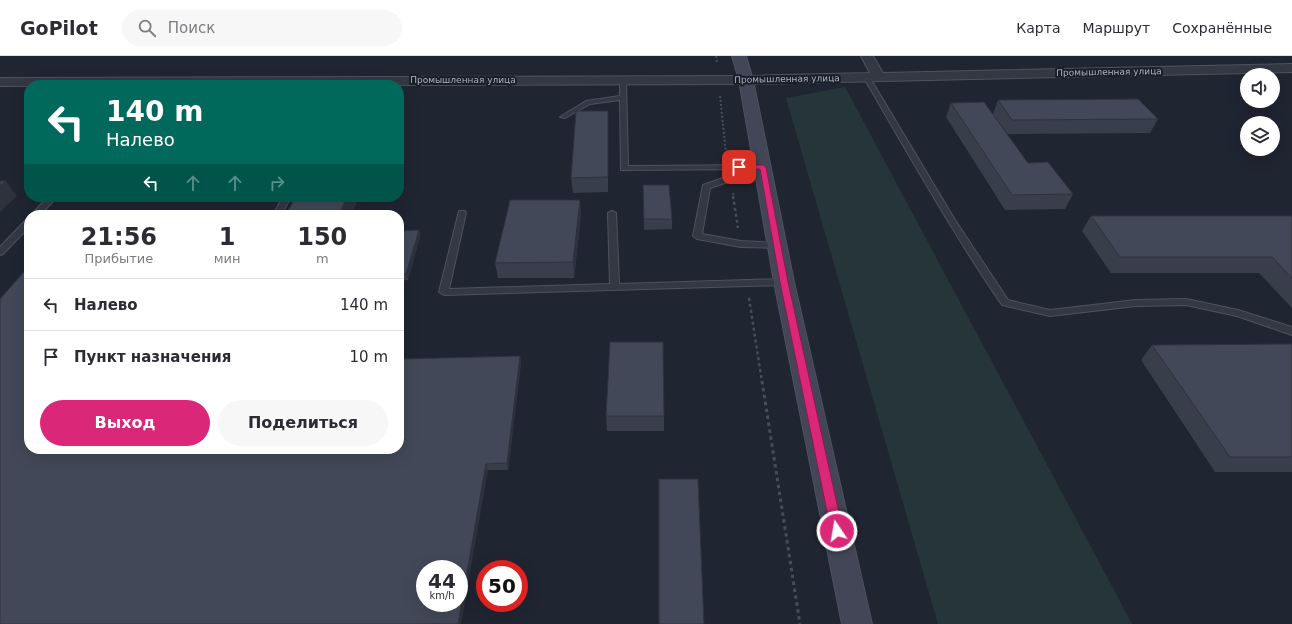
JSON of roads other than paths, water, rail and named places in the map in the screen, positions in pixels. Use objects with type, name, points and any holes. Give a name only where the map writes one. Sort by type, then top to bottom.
[{"type":"main road","points":[[739,56],[746,80],[784,282],[857,624]]},
{"type":"street","points":[[867,56],[873,77]]},
{"type":"street","name":"Промышленная улица","points":[[404,82],[746,80],[1292,68]]},
{"type":"street","name":"Промышленная улица","points":[[0,82],[24,82]]},
{"type":"lane","points":[[873,77],[941,203],[982,271],[1005,303],[1050,312],[1136,303],[1186,302],[1238,313],[1292,332]]},
{"type":"lane","points":[[623,80],[624,168],[763,167]]},
{"type":"lane","points":[[563,117],[588,102],[624,98]]},
{"type":"lane","points":[[763,167],[706,187],[697,236],[741,244],[777,246]]},
{"type":"lane","points":[[40,210],[48,202]]},
{"type":"lane","points":[[462,213],[444,292],[784,282]]},
{"type":"lane","points":[[612,213],[616,287]]},
{"type":"lane","points":[[0,252],[24,227]]}]
